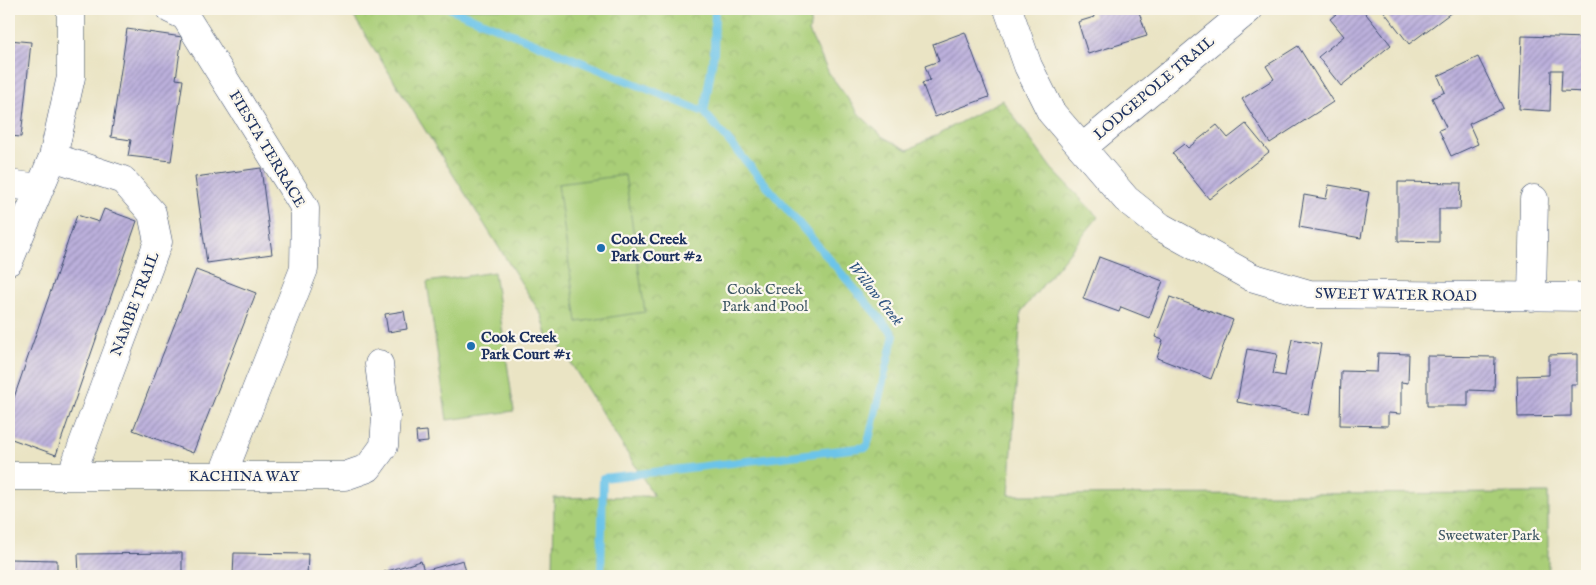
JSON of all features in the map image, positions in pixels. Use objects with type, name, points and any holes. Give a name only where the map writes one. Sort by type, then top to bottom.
[{"type":"street","points":[[9,261],[53,157],[71,77],[71,9]]},
{"type":"street","name":"FIESTA TERRACE","points":[[170,9],[185,16],[305,208],[304,269],[222,476]]},
{"type":"street","name":"SWEET WATER ROAD","points":[[1008,9],[1028,66],[1051,112],[1126,198],[1161,227],[1251,276],[1309,294],[1587,297]]},
{"type":"street","name":"LODGEPOLE TRAIL","points":[[1082,148],[1249,9]]},
{"type":"street","name":"NAMBE TRAIL","points":[[53,157],[123,180],[152,213],[158,242],[71,476]]},
{"type":"street","points":[[9,184],[39,188]]},
{"type":"street","points":[[1532,296],[1534,198]]},
{"type":"street","name":"KACHINA WAY","points":[[9,476],[345,476],[368,468],[384,446],[386,417],[379,364]]},
{"type":"green space","name":"Cook Creek Park and Pool","points":[[349,9],[813,9],[809,32],[829,73],[859,114],[883,137],[908,150],[1002,100],[1051,168],[1098,217],[1021,312],[1009,495],[1548,493],[1548,576],[553,576],[554,498],[654,496],[557,341],[548,339],[542,316]]},
{"type":"green space","name":"Cook Creek Park Court #2","points":[[625,175],[645,312],[577,322],[558,184]]},
{"type":"green space","name":"Cook Creek Park Court #1","points":[[494,272],[514,411],[447,420],[427,282]]},
{"type":"building","points":[[1092,9],[1138,9],[1147,36],[1088,54],[1078,22],[1094,17]]},
{"type":"building","points":[[1342,9],[1362,9],[1391,45],[1341,86],[1318,57],[1344,36],[1330,19]]},
{"type":"building","points":[[1382,9],[1456,9],[1409,44]]},
{"type":"building","points":[[127,29],[182,37],[176,79],[183,80],[171,161],[128,156],[131,140],[111,137]]},
{"type":"building","points":[[965,32],[989,97],[935,117],[922,83],[930,80],[925,66],[939,61],[933,44]]},
{"type":"building","points":[[1522,36],[1587,38],[1587,92],[1561,91],[1562,70],[1551,70],[1550,111],[1519,109]]},
{"type":"building","points":[[9,40],[31,42],[21,137],[9,136]]},
{"type":"building","points":[[1298,46],[1333,102],[1270,143],[1242,99],[1274,79],[1266,66]]},
{"type":"building","points":[[1478,57],[1503,108],[1469,124],[1478,144],[1451,156],[1439,130],[1446,127],[1432,98],[1445,92],[1438,76]]},
{"type":"building","points":[[1246,124],[1269,152],[1209,199],[1172,153],[1184,144],[1188,148],[1217,125],[1228,138]]},
{"type":"building","points":[[261,168],[272,254],[207,263],[195,177]]},
{"type":"building","points":[[1398,182],[1461,183],[1460,209],[1439,209],[1439,242],[1398,241]]},
{"type":"building","points":[[1329,185],[1369,192],[1361,238],[1299,227],[1304,195],[1326,199]]},
{"type":"building","points":[[104,209],[137,221],[56,455],[9,438],[9,412],[77,215],[99,222]]},
{"type":"building","points":[[1099,257],[1163,281],[1149,318],[1121,307],[1119,312],[1083,299]]},
{"type":"building","points":[[196,270],[256,293],[193,453],[133,430]]},
{"type":"building","points":[[1170,297],[1233,320],[1211,379],[1157,358],[1163,340],[1155,337]]},
{"type":"building","points":[[404,311],[407,329],[388,332],[385,314]]},
{"type":"building","points":[[1292,339],[1321,344],[1308,415],[1237,402],[1247,349],[1277,354],[1273,374],[1285,376]]},
{"type":"building","points":[[1378,353],[1409,354],[1408,383],[1401,382],[1401,414],[1388,413],[1388,426],[1340,425],[1341,371],[1377,372]]},
{"type":"building","points":[[1577,354],[1577,384],[1571,384],[1571,416],[1518,417],[1517,376],[1549,375],[1549,355]]},
{"type":"building","points":[[1427,356],[1495,357],[1494,391],[1468,390],[1468,406],[1427,406]]},
{"type":"building","points":[[427,431],[428,442],[417,443],[416,432]]},
{"type":"building","points":[[182,553],[182,576],[79,576],[78,554]]},
{"type":"building","points":[[234,553],[308,554],[307,576],[233,576]]},
{"type":"building","points":[[9,559],[57,560],[57,576],[9,576]]},
{"type":"building","points":[[463,560],[467,576],[385,576],[384,572],[421,561],[424,571]]},
{"type":"waterway","name":"Willow Creek","points":[[451,9],[704,112],[894,335],[867,447],[603,478],[601,576]]},
{"type":"waterway","points":[[704,112],[714,52],[715,9]]},
{"type":"place","name":"Cook Creek Park Court #2","points":[[601,248]]},
{"type":"place","name":"Cook Creek Park Court #1","points":[[471,346]]},
{"type":"park label","name":"Sweetwater Park","points":[[1489,535]]}]
